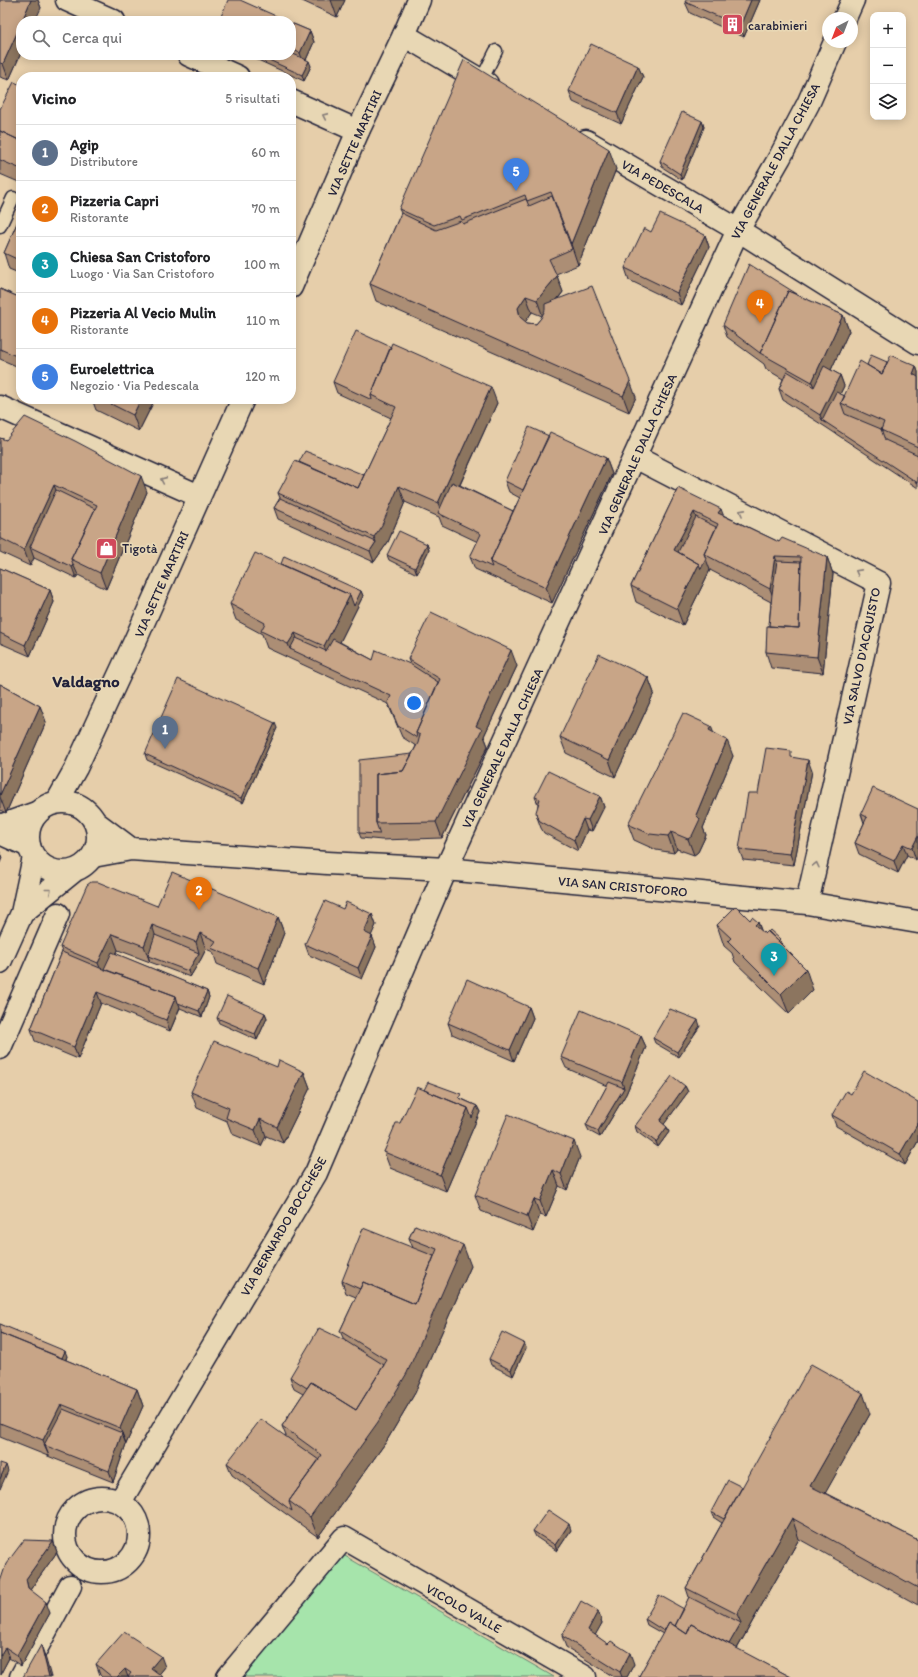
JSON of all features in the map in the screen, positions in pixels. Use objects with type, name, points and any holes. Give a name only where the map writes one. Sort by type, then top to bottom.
[{"type":"street","points":[[67,0],[103,16]]},
{"type":"street","name":"VIA SETTE MARTIRI","points":[[296,275],[358,131],[419,0]]},
{"type":"street","points":[[848,12],[853,0]]},
{"type":"street","points":[[404,34],[501,92]]},
{"type":"street","name":"VIA GENERALE DALLA CHIESA","points":[[446,869],[738,230],[780,157],[808,104],[832,48]]},
{"type":"street","points":[[200,60],[227,72]]},
{"type":"street","points":[[296,103],[358,131]]},
{"type":"street","name":"VIA PEDESCALA","points":[[569,132],[738,230],[918,343]]},
{"type":"street","name":"VIA SETTE MARTIRI","points":[[57,802],[76,768],[135,642],[241,404]]},
{"type":"street","points":[[0,408],[199,496]]},
{"type":"street","name":"VIA SALVO D'ACQUISTO","points":[[635,456],[879,583],[808,903]]},
{"type":"street","points":[[22,913],[75,870],[86,864],[93,856],[98,845],[98,833],[76,768]]},
{"type":"street","points":[[0,826],[36,813],[46,806],[57,802],[68,802],[79,806],[131,849]]},
{"type":"street","points":[[0,962],[22,913],[31,852],[28,835],[30,823],[36,813]]},
{"type":"street","points":[[0,833],[31,852],[42,866],[52,871],[64,872],[75,870]]},
{"type":"street","name":"VIA SAN CRISTOFORO","points":[[93,856],[131,849],[327,863],[446,869],[808,903],[918,922]]},
{"type":"street","name":"VIA BERNARDO BOCCHESE","points":[[120,1502],[316,1173],[446,869]]},
{"type":"street","points":[[0,1048],[58,914]]},
{"type":"street","name":"VICOLO VALLE","points":[[228,1677],[344,1538],[585,1677]]},
{"type":"street","points":[[21,1677],[70,1586]]},
{"type":"lane","points":[[481,81],[496,51]]},
{"type":"lane","points":[[0,226],[13,198]]},
{"type":"green space","points":[[338,1552],[554,1677],[232,1677]]},
{"type":"building","points":[[0,0],[31,0],[24,16],[16,16],[16,35],[3,64],[0,63]]},
{"type":"building","points":[[228,0],[240,0],[276,16],[221,16]]},
{"type":"building","points":[[686,0],[751,0],[740,26],[685,2]]},
{"type":"building","points":[[296,25],[310,31],[300,53],[296,51]]},
{"type":"building","points":[[591,44],[638,66],[617,113],[569,91]]},
{"type":"building","points":[[296,55],[309,61],[302,75],[269,60],[296,60]]},
{"type":"building","points":[[464,60],[609,149],[571,244],[551,192],[527,201],[525,195],[462,220],[460,216],[434,225],[399,209]]},
{"type":"building","points":[[14,82],[16,83],[16,139],[0,131],[0,109]]},
{"type":"building","points":[[682,112],[702,121],[680,174],[660,161]]},
{"type":"building","points":[[0,131],[16,139],[16,167],[0,160]]},
{"type":"building","points":[[552,196],[572,249],[549,259],[557,276],[537,300],[526,296],[518,308],[520,317],[527,323],[536,324],[545,310],[545,304],[592,286],[630,381],[623,396],[370,284],[401,213],[436,230],[461,221],[463,224],[526,199],[529,206]]},
{"type":"building","points":[[660,214],[705,235],[677,293],[625,268],[644,228],[651,232]]},
{"type":"building","points":[[16,225],[16,259],[4,253]]},
{"type":"building","points":[[749,264],[797,294],[788,291],[760,353],[723,325]]},
{"type":"building","points":[[0,289],[16,296],[16,356],[0,349]]},
{"type":"building","points":[[788,291],[843,315],[812,382],[760,353]]},
{"type":"building","points":[[356,331],[391,347],[371,395],[372,400],[333,382]]},
{"type":"building","points":[[392,343],[491,387],[438,503],[399,486],[382,525],[374,537],[278,493],[295,461],[358,488],[396,407],[371,395]]},
{"type":"building","points":[[871,355],[887,362],[882,374],[867,365]]},
{"type":"building","points":[[891,355],[916,366],[913,374],[918,377],[918,447],[881,430],[884,422],[841,403],[860,361],[882,374]]},
{"type":"building","points":[[824,366],[840,375],[820,415],[779,389],[787,371],[814,387]]},
{"type":"building","points":[[836,392],[845,396],[841,403],[845,414],[881,429],[885,440],[918,455],[918,483],[822,420]]},
{"type":"building","points":[[111,404],[138,404],[133,415]]},
{"type":"building","points":[[25,417],[75,441],[141,476],[100,573],[71,559],[97,505],[54,485],[24,550],[0,538],[0,438],[6,440]]},
{"type":"building","points":[[529,427],[549,436],[523,490],[505,481]]},
{"type":"building","points":[[550,432],[606,458],[546,587],[490,562]]},
{"type":"building","points":[[305,451],[364,475],[358,488],[299,462]]},
{"type":"building","points":[[452,482],[513,511],[490,562],[492,567],[470,557],[481,534],[438,513]]},
{"type":"building","points":[[678,488],[721,509],[718,513],[779,542],[782,538],[827,557],[817,657],[766,652],[767,626],[799,628],[801,557],[775,556],[770,589],[704,554],[718,524],[694,512],[674,550],[699,564],[677,609],[631,586]]},
{"type":"building","points":[[56,490],[95,509],[71,559],[73,564],[72,567],[30,547]]},
{"type":"building","points":[[280,498],[376,542],[370,551],[274,508]]},
{"type":"building","points":[[696,517],[716,527],[704,554],[706,559],[701,569],[699,564],[678,552]]},
{"type":"building","points":[[399,531],[427,544],[415,568],[387,555]]},
{"type":"building","points":[[255,553],[350,595],[324,646],[295,633],[288,644],[261,631],[265,623],[230,604]]},
{"type":"building","points":[[284,556],[361,591],[354,606],[350,595],[281,564]]},
{"type":"building","points":[[777,561],[801,562],[799,628],[769,626]]},
{"type":"building","points":[[0,568],[50,590],[25,645],[0,633]]},
{"type":"building","points":[[431,612],[511,650],[476,726],[482,729],[436,822],[376,823],[376,774],[403,771],[418,743],[420,735],[416,733],[440,679],[408,659]]},
{"type":"building","points":[[296,638],[326,651],[333,639],[373,660],[376,650],[410,664],[438,682],[416,733],[417,738],[398,726],[388,702],[391,696],[290,649]]},
{"type":"building","points":[[599,654],[648,677],[609,760],[560,737]]},
{"type":"building","points":[[178,679],[275,723],[241,798],[145,754]]},
{"type":"building","points":[[0,684],[40,706],[0,795]]},
{"type":"building","points":[[683,713],[711,726],[709,730],[727,740],[696,815],[700,819],[692,836],[688,839],[671,832],[668,836],[650,834],[628,824]]},
{"type":"building","points":[[766,748],[791,751],[791,757],[808,760],[790,854],[739,849],[748,793],[758,793]]},
{"type":"building","points":[[412,754],[403,771],[376,774],[376,823],[380,834],[359,833],[359,760]]},
{"type":"building","points":[[548,771],[600,796],[588,820],[583,819],[574,840],[540,821],[537,817],[536,812],[540,799],[535,797]]},
{"type":"building","points":[[873,788],[918,809],[918,836],[912,848],[903,844],[894,861],[855,843],[867,817],[861,814]]},
{"type":"building","points":[[172,872],[278,917],[258,968],[211,948],[216,941],[200,933],[196,942],[152,925],[144,946],[112,934],[98,963],[60,947],[87,885],[91,882],[98,882],[157,906]]},
{"type":"building","points":[[325,901],[343,909],[346,902],[372,914],[364,932],[372,936],[358,968],[305,944]]},
{"type":"building","points":[[736,906],[750,920],[752,917],[758,922],[755,925],[765,934],[768,931],[806,969],[781,994],[728,941],[731,938],[717,925]]},
{"type":"building","points":[[770,930],[780,939],[778,941],[768,932]]},
{"type":"building","points":[[155,935],[199,953],[188,971],[148,956]]},
{"type":"building","points":[[62,952],[100,968],[176,996],[166,1020],[97,992],[74,1047],[31,1029]]},
{"type":"building","points":[[112,952],[207,991],[199,1011],[178,1003],[176,996],[104,969]]},
{"type":"building","points":[[467,979],[529,1007],[510,1050],[448,1023]]},
{"type":"building","points":[[227,996],[265,1013],[255,1034],[217,1018]]},
{"type":"building","points":[[670,1009],[698,1020],[677,1052],[653,1038]]},
{"type":"building","points":[[581,1010],[641,1036],[622,1082],[561,1057]]},
{"type":"building","points":[[214,1041],[277,1067],[279,1060],[304,1072],[277,1127],[260,1119],[255,1130],[226,1118],[229,1108],[191,1092]]},
{"type":"building","points":[[864,1071],[918,1102],[918,1123],[900,1154],[832,1115],[846,1091],[851,1094]]},
{"type":"building","points":[[672,1076],[685,1086],[660,1121],[667,1127],[656,1142],[635,1126]]},
{"type":"building","points":[[428,1082],[461,1094],[459,1098],[477,1106],[472,1118],[468,1108],[424,1090]]},
{"type":"building","points":[[609,1082],[624,1088],[598,1131],[586,1125]]},
{"type":"building","points":[[417,1087],[468,1108],[440,1175],[384,1152],[396,1123],[400,1123]]},
{"type":"building","points":[[508,1114],[574,1141],[561,1174],[553,1170],[540,1201],[534,1199],[527,1216],[475,1195]]},
{"type":"building","points":[[415,1225],[463,1245],[407,1373],[378,1422],[310,1517],[289,1501],[322,1455],[282,1426],[311,1382],[356,1410],[387,1360],[340,1331],[363,1282],[415,1304],[437,1249],[409,1238]]},
{"type":"building","points":[[363,1228],[434,1256],[415,1304],[363,1282],[360,1289],[342,1281]]},
{"type":"building","points":[[0,1324],[65,1351],[62,1358],[0,1333]]},
{"type":"building","points":[[319,1328],[344,1340],[384,1365],[356,1410],[311,1382],[307,1388],[290,1377]]},
{"type":"building","points":[[502,1332],[524,1343],[511,1370],[489,1359]]},
{"type":"building","points":[[0,1333],[137,1389],[120,1428],[61,1404],[43,1440],[0,1423]]},
{"type":"building","points":[[811,1364],[863,1393],[810,1486],[918,1540],[918,1588],[792,1518],[737,1614],[686,1588]]},
{"type":"building","points":[[63,1409],[122,1433],[109,1471],[44,1445]]},
{"type":"building","points":[[261,1419],[319,1460],[289,1501],[292,1511],[227,1463]]},
{"type":"building","points":[[0,1463],[6,1465],[0,1479]]},
{"type":"building","points":[[728,1480],[742,1487],[724,1519],[711,1512]]},
{"type":"building","points":[[548,1510],[569,1524],[555,1545],[533,1531]]},
{"type":"building","points":[[24,1540],[53,1541],[26,1579],[28,1588],[46,1602],[17,1655],[5,1647],[0,1656],[0,1582],[6,1564]]},
{"type":"building","points":[[659,1595],[684,1609],[675,1626],[669,1622],[664,1631],[645,1619]]},
{"type":"building","points":[[689,1597],[741,1623],[729,1644],[691,1624],[687,1634],[675,1626]]},
{"type":"building","points":[[581,1601],[598,1611],[588,1630],[608,1644],[611,1641],[630,1653],[620,1672],[562,1636]]},
{"type":"building","points":[[669,1622],[687,1634],[691,1624],[791,1677],[639,1676]]},
{"type":"building","points":[[124,1632],[161,1656],[151,1668],[163,1677],[128,1677],[131,1673],[125,1669],[117,1677],[112,1677],[96,1664]]},
{"type":"building","points":[[41,1645],[49,1677],[23,1677]]},
{"type":"place","name":"carabinieri","points":[[733,25]]},
{"type":"place","name":"Euroelettrica","points":[[516,191]]},
{"type":"place","name":"Pizzeria Al Vecio Mulin","points":[[760,323]]},
{"type":"place","name":"Tigotà","points":[[107,548]]},
{"type":"place","name":"Agip","points":[[165,749]]},
{"type":"place","name":"Pizzeria Capri","points":[[199,910]]},
{"type":"place","name":"Chiesa San Cristoforo","points":[[774,976]]},
{"type":"district","name":"Valdagno","points":[[86,681]]}]
